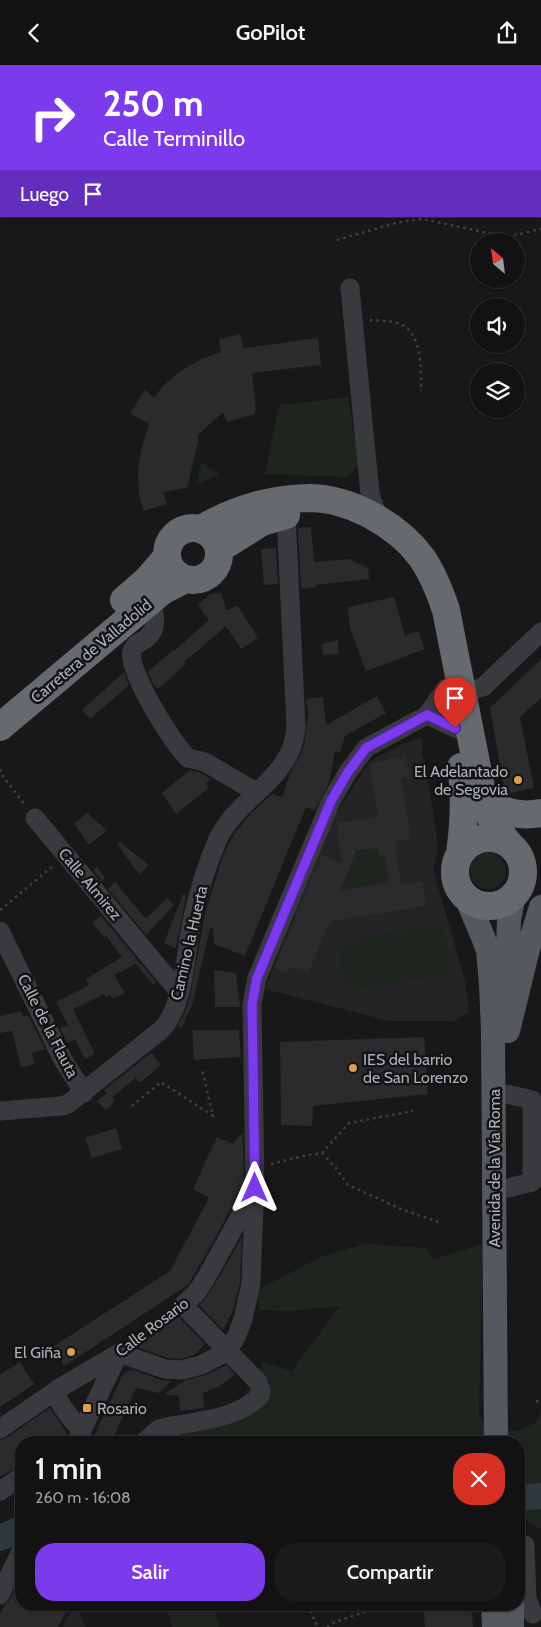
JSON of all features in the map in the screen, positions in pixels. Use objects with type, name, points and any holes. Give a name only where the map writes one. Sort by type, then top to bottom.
[{"type":"highway","points":[[210,539],[226,517],[254,506],[284,500],[312,498],[340,503],[379,519],[396,531],[422,557],[440,590],[446,610],[455,691],[455,728],[465,789],[460,854],[456,863],[455,874],[458,884],[466,897],[475,903],[490,906],[501,904],[516,893],[541,866]]},
{"type":"highway","points":[[210,539],[286,515],[316,515],[338,518],[356,525],[372,534],[401,559],[420,584],[426,597],[455,691],[482,798],[493,823],[505,841],[518,853],[522,864],[523,875],[516,893]]},
{"type":"highway","points":[[193,528],[210,539],[219,556],[213,571],[200,579],[185,579],[173,571],[169,565],[167,548],[176,534],[193,528]]},
{"type":"highway","name":"Carretera de Valladolid","points":[[0,704],[135,591],[167,557]]},
{"type":"highway","name":"Carretera de Valladolid","points":[[0,727],[162,591],[185,579]]},
{"type":"highway","points":[[482,798],[494,806],[507,811],[529,815],[541,813]]},
{"type":"highway","points":[[460,854],[478,840],[489,838],[505,841],[541,823]]},
{"type":"main road","name":"Avenida de la Vía Roma","points":[[502,1434],[508,1188],[507,942],[509,920],[516,893]]},
{"type":"main road","name":"Avenida de la Vía Roma","points":[[466,897],[486,944],[492,993],[502,1434]]},
{"type":"main road","name":"Avenida de la Vía Roma","points":[[508,1031],[528,949],[541,907]]},
{"type":"street","points":[[350,288],[369,478],[372,501],[379,519]]},
{"type":"street","points":[[340,503],[360,489],[369,478]]},
{"type":"street","name":"Camino la Huerta","points":[[0,1111],[68,1104],[164,1027],[174,1009],[179,992],[191,922],[200,887],[217,840],[228,822],[276,773],[294,741],[296,727],[286,515]]},
{"type":"street","points":[[151,600],[156,619],[154,627],[149,637],[135,645],[131,653],[132,666],[151,705],[188,758],[205,762],[256,792]]},
{"type":"street","points":[[82,1436],[119,1353],[173,1371],[192,1368],[228,1351],[237,1335],[243,1319],[251,1283],[255,1188],[252,1004],[257,978],[331,801],[348,772],[366,748],[427,715],[455,691],[483,687],[541,632]]},
{"type":"street","points":[[427,715],[455,728]]},
{"type":"street","name":"Calle Almirez","points":[[35,818],[179,992]]},
{"type":"street","name":"Calle de la Flauta","points":[[0,931],[63,1060],[84,1093]]},
{"type":"street","name":"Calle Rosario","points":[[183,1305],[197,1291],[206,1278],[255,1188]]},
{"type":"street","points":[[152,1436],[160,1429],[167,1427],[226,1415],[245,1407],[260,1396],[261,1391],[258,1382],[183,1305]]},
{"type":"street","name":"Calle Rosario","points":[[0,1429],[58,1389],[119,1353]]},
{"type":"street","points":[[56,1392],[80,1436]]},
{"type":"street","points":[[0,1491],[15,1481]]},
{"type":"street","points":[[525,1561],[528,1545]]},
{"type":"street","points":[[0,1595],[15,1564]]},
{"type":"path","points":[[337,240],[399,222],[424,219],[506,237],[541,229]]},
{"type":"path","points":[[353,318],[398,323],[413,334],[420,358],[421,391]]},
{"type":"path","points":[[0,769],[2,775],[35,818]]},
{"type":"path","points":[[0,910],[66,856]]},
{"type":"path","points":[[132,1106],[161,1082],[212,1116],[202,1069]]},
{"type":"path","points":[[255,1168],[322,1153],[349,1123],[413,1111]]},
{"type":"path","points":[[322,1153],[348,1185],[401,1209],[438,1221]]},
{"type":"path","name":"Calle Rosario","points":[[119,1353],[183,1305]]},
{"type":"path","points":[[536,1401],[541,1401]]},
{"type":"path","points":[[310,1611],[318,1627]]},
{"type":"path","points":[[327,1627],[335,1622],[367,1611]]},
{"type":"shaded area","points":[[348,397],[359,463],[353,472],[345,477],[265,474],[279,405]]},
{"type":"shaded area","points":[[201,462],[220,475],[197,484]]},
{"type":"shaded area","points":[[422,738],[422,755],[425,762],[437,838],[437,852],[433,869],[465,980],[469,1012],[454,1021],[389,1021],[265,989],[329,824],[370,761],[404,743]]},
{"type":"shaded area","points":[[377,848],[379,856],[384,855],[389,883],[340,891],[350,867],[335,860],[336,856]]},
{"type":"shaded area","points":[[488,853],[495,854],[501,858],[505,864],[505,878],[501,884],[495,888],[488,889],[481,888],[475,884],[471,878],[470,871],[471,864],[475,858],[481,854]]},
{"type":"shaded area","points":[[443,924],[451,974],[346,990],[338,941]]},
{"type":"shaded area","points":[[365,1244],[426,1248],[434,1259],[483,1244],[479,1416],[488,1432],[521,1430],[536,1422],[541,1410],[541,1529],[529,1523],[525,1513],[525,1436],[158,1436],[239,1402],[256,1379],[263,1362],[292,1371],[340,1306],[293,1311],[259,1310],[257,1290],[323,1256]]},
{"type":"shaded area","points":[[70,1611],[79,1611],[85,1627],[63,1627]]},
{"type":"shaded area","points":[[168,1611],[215,1611],[219,1627],[172,1627]]},
{"type":"building","points":[[240,334],[244,348],[318,338],[321,365],[252,373],[255,414],[227,422],[223,412],[198,435],[188,485],[185,488],[163,492],[167,504],[144,511],[139,495],[138,471],[141,450],[149,424],[130,413],[145,389],[154,398],[162,387],[180,371],[202,359],[221,352],[219,339]]},
{"type":"building","points":[[311,527],[314,562],[349,559],[368,568],[369,579],[316,585],[316,587],[301,589],[298,528]]},
{"type":"building","points":[[276,548],[278,584],[264,585],[261,549]]},
{"type":"building","points":[[221,593],[227,611],[237,605],[258,638],[241,649],[226,626],[184,662],[186,664],[158,689],[153,684],[148,672],[209,620],[198,605],[210,594]]},
{"type":"building","points":[[394,597],[405,636],[418,631],[425,649],[366,671],[350,629],[348,607]]},
{"type":"building","points":[[338,640],[339,654],[323,655],[322,644]]},
{"type":"building","points":[[541,659],[541,698],[520,717],[534,788],[505,794],[490,708]]},
{"type":"building","points":[[124,672],[129,685],[90,719],[82,710]]},
{"type":"building","points":[[377,696],[386,713],[345,736],[340,753],[335,751],[329,783],[315,810],[306,807],[245,956],[214,944],[213,928],[210,928],[193,1002],[182,1028],[178,1026],[190,996],[205,914],[223,855],[234,834],[251,813],[272,794],[282,797],[291,771],[301,754],[304,744],[308,712],[306,699],[323,697],[326,725]]},
{"type":"building","points":[[406,756],[410,778],[401,779],[411,839],[395,842],[401,885],[422,881],[426,906],[330,921],[308,974],[290,967],[288,973],[274,968],[321,855],[342,863],[336,823],[378,817],[369,763]],"holes":[[[377,848],[379,856],[384,855],[389,883],[340,891],[356,851]]]},
{"type":"building","points":[[190,770],[201,773],[211,779],[206,783],[209,788],[176,814],[162,793]]},
{"type":"building","points":[[87,813],[107,830],[89,845],[74,824]]},
{"type":"building","points":[[120,842],[149,865],[139,874],[117,844]]},
{"type":"building","points":[[97,867],[105,878],[102,881],[93,870]]},
{"type":"building","points":[[115,882],[146,919],[167,898],[174,905],[146,935],[108,889]]},
{"type":"building","points":[[183,894],[186,896],[176,948],[164,943]]},
{"type":"building","points":[[101,916],[156,982],[153,985],[136,964],[114,975],[125,993],[113,999],[110,995],[106,997],[104,994],[73,1009],[95,1054],[85,1059],[75,1039],[67,1043],[60,1028],[68,1025],[56,1002],[89,985],[86,979],[122,957],[106,936],[104,937],[92,923]]},
{"type":"building","points":[[214,970],[236,973],[240,1007],[215,1007]]},
{"type":"building","points":[[21,1011],[23,1017],[28,1015],[45,1049],[32,1053],[35,1064],[21,1067],[12,1031],[0,1033],[0,1016]]},
{"type":"building","points":[[192,1030],[239,1030],[241,1057],[194,1060]]},
{"type":"building","name":"IES del barrio de San Lorenzo","points":[[424,1037],[428,1094],[313,1106],[312,1126],[281,1125],[280,1042]]},
{"type":"building","points":[[151,1053],[161,1065],[140,1083],[136,1078],[112,1097],[115,1101],[106,1110],[97,1101],[107,1093],[104,1090]]},
{"type":"building","points":[[116,1128],[122,1149],[92,1158],[85,1138]]},
{"type":"building","points":[[243,1132],[244,1183],[188,1285],[64,1366],[54,1346],[170,1271],[209,1198],[193,1189],[217,1137],[233,1144]]},
{"type":"building","points":[[242,1237],[240,1282],[233,1311],[223,1330],[199,1305],[215,1284]]},
{"type":"building","points":[[176,1314],[205,1344],[194,1355],[181,1359],[167,1358],[137,1347]]},
{"type":"building","points":[[20,1362],[34,1384],[0,1407],[0,1375]]},
{"type":"building","points":[[226,1365],[235,1374],[220,1386],[203,1393],[204,1408],[180,1411],[179,1396],[164,1394],[186,1380],[206,1375]]},
{"type":"building","points":[[134,1370],[161,1380],[171,1381],[159,1393],[136,1388],[114,1436],[94,1436],[122,1376],[128,1371]]},
{"type":"building","points":[[50,1408],[67,1434],[64,1436],[15,1436],[15,1468],[0,1477],[0,1440],[6,1438]]},
{"type":"building","points":[[15,1590],[15,1611],[67,1611],[58,1627],[0,1627],[0,1614]]},
{"type":"building","points":[[424,1611],[472,1611],[473,1627],[425,1627]]},
{"type":"waterway","points":[[525,1497],[541,1496]]},
{"type":"waterway","points":[[0,1538],[15,1532]]},
{"type":"place","name":"El Adelantado de Segovia","points":[[518,780]]},
{"type":"place","name":"IES del barrio de San Lorenzo","points":[[353,1068]]},
{"type":"place","name":"El Giña","points":[[71,1352]]},
{"type":"place","name":"Rosario","points":[[87,1408]]},
{"type":"route","points":[[255,1188],[253,992],[257,978],[331,801],[339,785],[360,754],[375,742],[427,715],[455,728]]}]
